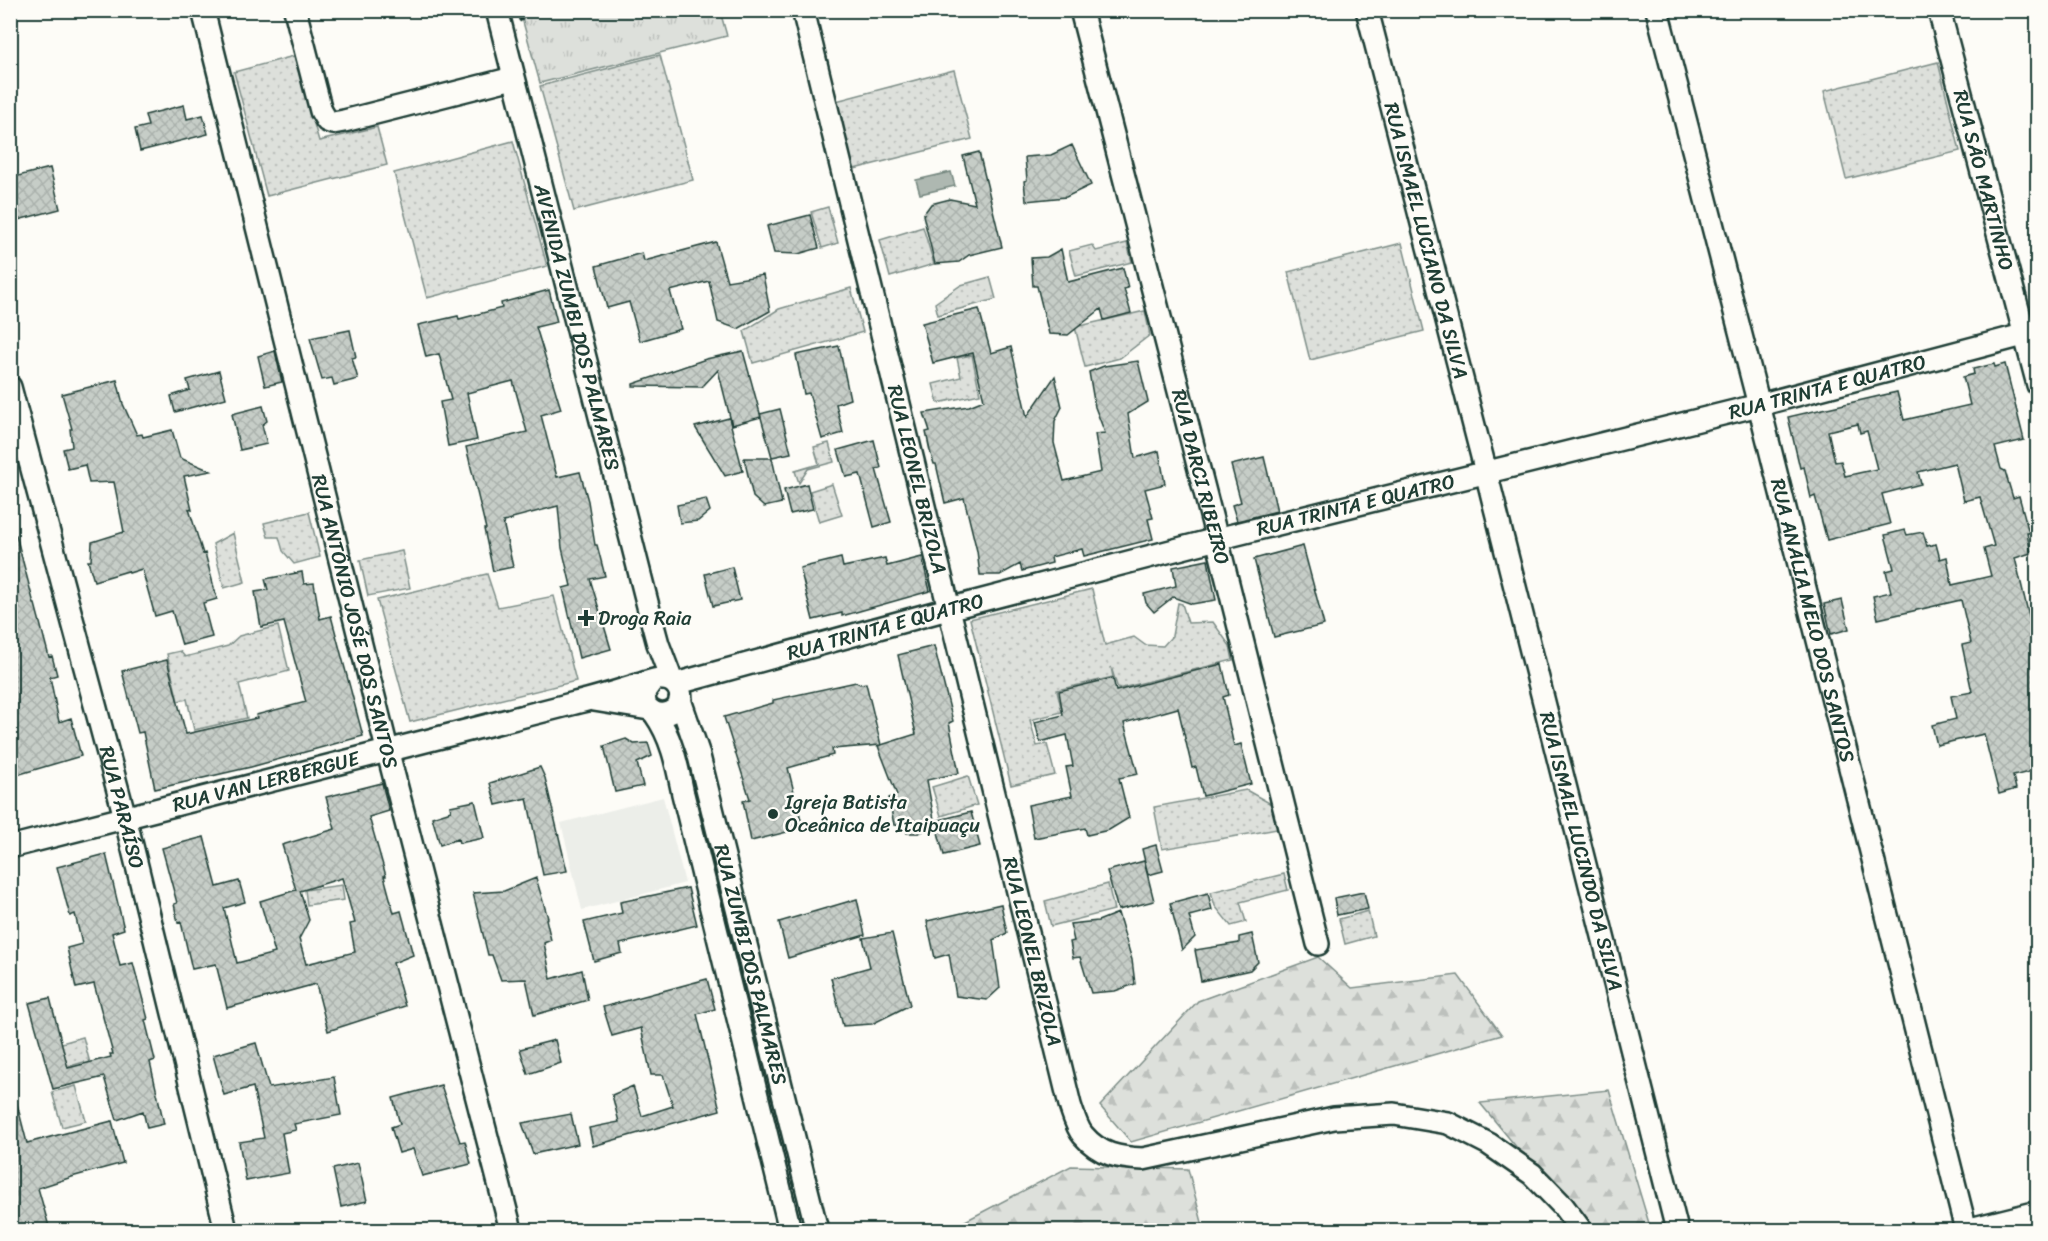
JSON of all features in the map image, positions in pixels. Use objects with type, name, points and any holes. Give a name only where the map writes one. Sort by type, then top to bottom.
[{"type":"street","name":"RUA ANTÔNIO JOŚE DOS SANTOS","points":[[203,10],[387,749],[512,1230]]},
{"type":"street","points":[[295,10],[321,111],[327,121],[333,123],[513,78]]},
{"type":"street","name":"AVENIDA ZUMBI DOS PALMARES","points":[[498,10],[513,78],[667,685]]},
{"type":"street","name":"RUA LEONEL BRIZOLA","points":[[803,10],[1070,1104],[1082,1134],[1101,1151],[1119,1158],[1143,1159],[1334,1118],[1394,1114],[1448,1123],[1489,1144],[1532,1174],[1563,1206],[1581,1230]]},
{"type":"street","name":"RUA DARCI RIBEIRO","points":[[1081,10],[1318,944]]},
{"type":"street","name":"RUA ISMAEL LUCIANO DA SILVA","points":[[1366,10],[1486,472]]},
{"type":"street","name":"RUA ANÁLIA MELO DOS SANTOS","points":[[1657,10],[1759,405],[1966,1230]]},
{"type":"street","name":"RUA SÃO MARTINHO","points":[[1939,10],[2031,333],[2037,385]]},
{"type":"street","name":"RUA TRINTA E QUATRO","points":[[667,685],[1217,539],[1759,405],[2031,333]]},
{"type":"street","name":"RUA PARAÍSO","points":[[10,387],[125,817],[226,1230]]},
{"type":"street","name":"RUA ISMAEL LUCINDO DA SILVA","points":[[1486,472],[1677,1230]]},
{"type":"street","name":"RUA VAN LERBERGUE","points":[[10,847],[387,749],[590,699],[667,685]]},
{"type":"street","points":[[667,685],[676,708],[663,715],[652,712],[645,704],[644,692],[667,685]]},
{"type":"street","name":"RUA ZUMBI DOS PALMARES","points":[[667,685],[698,752],[817,1230]]},
{"type":"street","name":"RUA VAN LERBERGUE","points":[[590,699],[652,712]]},
{"type":"street","name":"RUA ZUMBI DOS PALMARES","points":[[652,712],[664,726],[675,753],[683,794],[790,1230]]},
{"type":"street","points":[[1966,1230],[2037,1212]]},
{"type":"shaded area","points":[[951,172],[955,186],[920,194],[916,180]]},
{"type":"shaded area","points":[[663,797],[685,883],[582,910],[561,823]]},
{"type":"green space","points":[[520,11],[720,11],[727,36],[540,83]]},
{"type":"green space","points":[[660,55],[693,180],[574,211],[540,86]]},
{"type":"green space","points":[[294,56],[319,141],[377,127],[387,165],[267,196],[234,72]]},
{"type":"green space","points":[[1938,62],[1960,151],[1846,179],[1824,91]]},
{"type":"green space","points":[[954,70],[972,139],[854,169],[836,101]]},
{"type":"green space","points":[[513,141],[547,266],[427,298],[394,173]]},
{"type":"green space","points":[[828,207],[838,243],[822,248],[811,212]]},
{"type":"green space","points":[[923,227],[934,264],[890,277],[880,240]]},
{"type":"green space","points":[[1127,243],[1132,262],[1076,276],[1069,251],[1092,245],[1096,251]]},
{"type":"green space","points":[[1402,243],[1424,331],[1310,360],[1288,272]]},
{"type":"green space","points":[[990,277],[996,299],[938,315],[935,303],[961,285]]},
{"type":"green space","points":[[851,288],[863,332],[753,363],[744,331],[779,309]]},
{"type":"green space","points":[[1145,311],[1150,335],[1120,358],[1085,367],[1075,327]]},
{"type":"green space","points":[[972,355],[980,394],[938,403],[933,384],[961,377],[957,358]]},
{"type":"green space","points":[[829,443],[834,462],[808,469],[799,483],[795,471],[819,464],[814,447]]},
{"type":"green space","points":[[832,484],[842,515],[819,522],[810,491]]},
{"type":"green space","points":[[309,512],[320,557],[294,564],[283,551],[279,537],[268,537],[264,523]]},
{"type":"green space","points":[[233,533],[245,582],[224,588],[213,544]]},
{"type":"green space","points":[[402,551],[410,588],[368,596],[360,560]]},
{"type":"green space","points":[[487,574],[498,607],[554,596],[576,681],[410,722],[377,600]]},
{"type":"green space","points":[[1092,589],[1105,645],[1134,637],[1145,645],[1163,646],[1172,636],[1178,603],[1182,604],[1188,623],[1213,622],[1230,646],[1233,660],[1118,689],[1111,667],[1113,677],[1057,690],[1062,712],[1030,720],[1037,746],[1047,744],[1055,775],[1011,785],[970,619]]},
{"type":"green space","points":[[278,626],[289,671],[239,684],[247,718],[194,730],[187,699],[178,701],[167,654],[180,651],[185,657],[228,646],[239,636]]},
{"type":"green space","points":[[968,776],[977,805],[941,816],[932,787]]},
{"type":"green space","points":[[1246,790],[1280,809],[1283,828],[1162,849],[1154,807]]},
{"type":"green space","points":[[1284,874],[1288,890],[1240,902],[1246,922],[1231,926],[1215,906],[1211,892]]},
{"type":"green space","points":[[1108,884],[1114,910],[1051,926],[1045,901]]},
{"type":"green space","points":[[342,885],[344,900],[307,905],[305,890]]},
{"type":"green space","points":[[1368,911],[1374,936],[1345,944],[1339,919]]},
{"type":"green space","points":[[1318,957],[1352,988],[1458,975],[1502,1035],[1131,1142],[1100,1106],[1198,1001]]},
{"type":"green space","points":[[83,1037],[94,1078],[89,1080],[84,1062],[57,1070],[51,1046]]},
{"type":"green space","points":[[76,1086],[86,1121],[62,1127],[52,1092]]},
{"type":"green space","points":[[1609,1090],[1651,1230],[1585,1230],[1480,1103]]},
{"type":"green space","points":[[1071,1166],[1188,1169],[1204,1230],[948,1230]]},
{"type":"building","points":[[184,105],[187,119],[203,115],[208,134],[140,151],[135,129],[148,126],[145,115]]},
{"type":"building","points":[[1072,145],[1091,185],[1066,197],[1026,201],[1025,157],[1051,155]]},
{"type":"building","points":[[979,152],[1002,247],[969,255],[959,262],[935,264],[923,215],[931,204],[950,199],[975,204],[963,156]]},
{"type":"building","points":[[50,168],[60,209],[10,222],[10,178]]},
{"type":"building","points":[[810,215],[819,248],[798,254],[774,253],[767,226]]},
{"type":"building","points":[[716,242],[727,281],[763,275],[770,311],[738,329],[718,322],[709,281],[670,291],[681,329],[640,341],[629,302],[607,308],[596,266],[642,253],[644,261]]},
{"type":"building","points":[[1061,249],[1068,282],[1123,268],[1128,288],[1124,289],[1131,313],[1104,320],[1101,309],[1068,335],[1049,334],[1037,286],[1033,286],[1031,258],[1047,257]]},
{"type":"building","points":[[549,290],[557,322],[536,327],[561,409],[541,415],[557,477],[580,472],[588,501],[595,545],[597,545],[605,576],[590,579],[611,649],[579,658],[563,588],[571,586],[562,548],[558,506],[503,522],[513,567],[493,571],[484,529],[486,529],[466,447],[527,432],[513,381],[467,393],[477,440],[448,446],[440,402],[451,400],[439,354],[426,357],[418,325],[458,316],[459,319],[502,308],[501,303]]},
{"type":"building","points":[[979,309],[991,353],[1011,347],[1027,417],[1055,376],[1062,407],[1055,421],[1054,443],[1064,481],[1101,472],[1095,434],[1105,433],[1095,407],[1089,372],[1104,366],[1138,361],[1148,402],[1128,414],[1135,458],[1159,451],[1165,484],[1145,489],[1153,518],[1148,519],[1153,539],[1084,556],[1082,549],[1051,557],[1052,563],[1022,571],[1020,564],[1000,575],[980,575],[977,551],[964,498],[945,503],[936,464],[934,464],[930,451],[926,432],[930,431],[924,413],[969,406],[984,400],[973,353],[933,363],[922,323]]},
{"type":"building","points":[[350,330],[356,357],[352,358],[358,379],[334,385],[332,378],[322,380],[310,338]]},
{"type":"building","points":[[839,346],[850,399],[836,404],[843,433],[822,439],[809,393],[804,394],[796,355]]},
{"type":"building","points":[[275,351],[282,382],[265,386],[258,356]]},
{"type":"building","points":[[743,351],[761,417],[732,425],[718,370],[702,387],[633,386],[633,384],[706,359]]},
{"type":"building","points":[[2005,364],[2024,440],[1995,447],[2013,498],[2019,496],[2029,533],[2027,533],[2031,553],[2015,558],[2032,629],[2037,628],[2037,770],[2013,776],[2016,789],[1999,794],[1984,734],[1937,745],[1932,725],[1956,719],[1951,696],[1972,692],[1962,645],[1971,643],[1961,600],[1878,619],[1873,596],[1891,592],[1886,571],[1894,569],[1885,535],[1905,530],[1907,535],[1923,532],[1927,546],[1936,544],[1940,559],[1947,557],[1952,585],[1991,576],[1984,549],[1994,546],[1980,497],[1964,501],[1955,463],[1918,472],[1921,484],[1882,494],[1890,524],[1827,540],[1815,496],[1811,498],[1804,467],[1800,468],[1788,417],[1897,392],[1904,420],[1970,405],[1963,377],[1974,374],[1973,369]],"holes":[[[1858,424],[1860,433],[1867,431],[1877,469],[1845,476],[1841,461],[1835,462],[1828,431]]]},
{"type":"building","points":[[219,371],[226,398],[175,412],[171,396],[190,390],[187,380]]},
{"type":"building","points":[[117,380],[123,404],[137,435],[142,434],[143,437],[172,430],[180,458],[211,471],[184,476],[192,510],[189,509],[203,554],[205,553],[217,599],[203,603],[212,637],[182,645],[172,611],[155,616],[142,569],[94,581],[88,561],[91,561],[92,542],[124,532],[114,482],[89,483],[85,465],[68,469],[63,449],[72,447],[70,429],[72,429],[62,394]]},
{"type":"building","points":[[263,406],[267,421],[262,425],[267,444],[240,450],[232,414]]},
{"type":"building","points":[[780,409],[791,453],[772,457],[760,414]]},
{"type":"building","points":[[729,418],[743,471],[725,476],[695,427]]},
{"type":"building","points":[[874,440],[881,468],[876,469],[891,522],[874,527],[860,474],[846,477],[838,450]]},
{"type":"building","points":[[1264,457],[1277,511],[1237,521],[1232,505],[1241,502],[1231,465]]},
{"type":"building","points":[[744,458],[772,458],[782,503],[764,507],[753,497]]},
{"type":"building","points":[[807,484],[813,509],[790,514],[784,490]]},
{"type":"building","points":[[706,499],[710,511],[698,521],[680,523],[677,505]]},
{"type":"building","points":[[10,535],[16,535],[49,657],[52,656],[57,675],[50,677],[59,722],[71,718],[81,756],[10,777]]},
{"type":"building","points":[[1303,546],[1324,625],[1274,637],[1254,559]]},
{"type":"building","points":[[922,557],[930,591],[842,616],[842,613],[813,620],[800,568],[841,558],[843,567],[885,558],[887,566]]},
{"type":"building","points":[[1208,560],[1216,600],[1192,604],[1173,597],[1154,612],[1146,603],[1144,594],[1176,586],[1173,567]]},
{"type":"building","points":[[732,567],[740,600],[713,606],[705,574]]},
{"type":"building","points":[[302,572],[304,584],[314,583],[320,619],[331,616],[363,736],[251,767],[155,789],[143,732],[138,733],[122,671],[167,660],[186,734],[257,718],[256,715],[306,702],[284,622],[261,627],[255,592],[268,590],[265,579]]},
{"type":"building","points":[[1842,600],[1849,629],[1831,634],[1824,604]]},
{"type":"building","points":[[934,646],[953,721],[949,723],[959,773],[927,780],[935,825],[919,833],[907,833],[905,826],[894,825],[889,798],[897,795],[878,746],[916,734],[898,655]]},
{"type":"building","points":[[1222,664],[1229,695],[1223,697],[1234,746],[1241,744],[1251,784],[1203,796],[1196,767],[1192,768],[1178,708],[1124,723],[1138,774],[1119,778],[1129,818],[1109,830],[1087,835],[1085,828],[1034,838],[1028,805],[1072,796],[1066,767],[1073,766],[1067,735],[1040,742],[1035,722],[1063,715],[1059,691],[1113,678],[1116,691]]},
{"type":"building","points":[[856,682],[866,683],[881,745],[832,749],[833,755],[788,768],[803,828],[751,841],[743,801],[750,799],[724,717],[773,703],[773,700]]},
{"type":"building","points":[[626,739],[634,744],[648,743],[652,756],[637,763],[643,786],[615,792],[604,746]]},
{"type":"building","points":[[540,767],[545,778],[567,871],[543,875],[527,798],[496,805],[490,783]]},
{"type":"building","points":[[382,783],[389,811],[369,817],[394,913],[401,911],[413,955],[393,963],[405,1006],[328,1031],[316,984],[227,1008],[216,964],[192,969],[181,922],[178,923],[174,904],[177,903],[162,848],[204,837],[217,887],[239,881],[245,902],[224,908],[237,963],[275,953],[260,901],[296,890],[282,845],[335,829],[326,797]],"holes":[[[342,878],[355,923],[350,924],[355,952],[306,964],[299,939],[309,920],[300,891]]]},
{"type":"building","points":[[475,801],[484,838],[459,843],[458,839],[440,845],[432,817],[451,811],[450,806]]},
{"type":"building","points":[[971,812],[980,846],[944,855],[935,821]]},
{"type":"building","points":[[1156,845],[1163,871],[1148,875],[1142,849]]},
{"type":"building","points":[[106,854],[124,929],[112,933],[120,966],[133,963],[148,1019],[145,1020],[155,1060],[150,1062],[164,1124],[147,1128],[143,1111],[117,1120],[104,1077],[53,1089],[29,1003],[50,998],[68,1068],[111,1057],[110,1054],[113,1054],[94,984],[76,988],[67,948],[82,944],[75,914],[70,916],[57,867]]},
{"type":"building","points":[[1144,861],[1154,901],[1118,910],[1107,871]]},
{"type":"building","points":[[536,878],[548,918],[546,919],[551,940],[544,943],[551,979],[582,970],[588,1000],[534,1015],[526,979],[501,980],[492,955],[488,955],[473,893],[504,891]]},
{"type":"building","points":[[688,888],[697,925],[620,944],[622,953],[594,961],[584,922],[622,913],[620,902]]},
{"type":"building","points":[[1364,892],[1368,909],[1337,915],[1334,898]]},
{"type":"building","points":[[1208,893],[1212,910],[1189,916],[1195,937],[1182,950],[1170,903]]},
{"type":"building","points":[[857,899],[865,935],[788,958],[779,922]]},
{"type":"building","points":[[1001,904],[1007,933],[993,940],[1000,988],[987,1000],[956,996],[949,954],[935,958],[927,921]]},
{"type":"building","points":[[1118,913],[1132,960],[1135,984],[1115,991],[1091,993],[1080,957],[1073,958],[1070,942],[1074,941],[1070,924],[1098,921]]},
{"type":"building","points":[[892,933],[910,1005],[872,1024],[843,1026],[831,978],[870,967],[863,938]]},
{"type":"building","points":[[1252,934],[1258,962],[1250,970],[1201,981],[1195,950],[1239,943],[1239,937]]},
{"type":"building","points":[[707,979],[715,1009],[697,1014],[720,1110],[593,1146],[589,1128],[619,1122],[612,1095],[633,1086],[642,1116],[673,1106],[663,1075],[651,1075],[641,1028],[612,1036],[603,1007]]},
{"type":"building","points":[[555,1040],[561,1063],[528,1074],[520,1049]]},
{"type":"building","points":[[256,1043],[269,1088],[334,1077],[341,1115],[294,1124],[296,1130],[282,1133],[289,1173],[246,1181],[239,1142],[264,1138],[253,1087],[224,1095],[213,1055]]},
{"type":"building","points":[[441,1085],[460,1142],[465,1141],[471,1164],[422,1176],[413,1149],[399,1153],[391,1127],[400,1124],[393,1098]]},
{"type":"building","points":[[10,1100],[16,1100],[27,1143],[112,1121],[123,1163],[38,1188],[50,1230],[10,1230]]},
{"type":"building","points":[[571,1114],[578,1144],[533,1154],[522,1123]]},
{"type":"building","points":[[358,1163],[367,1201],[341,1207],[333,1169]]},
{"type":"place","name":"Droga Raia","points":[[586,618]]},
{"type":"place","name":"Igreja Batista Oceânica de Itaipuaçu","points":[[773,814]]}]
